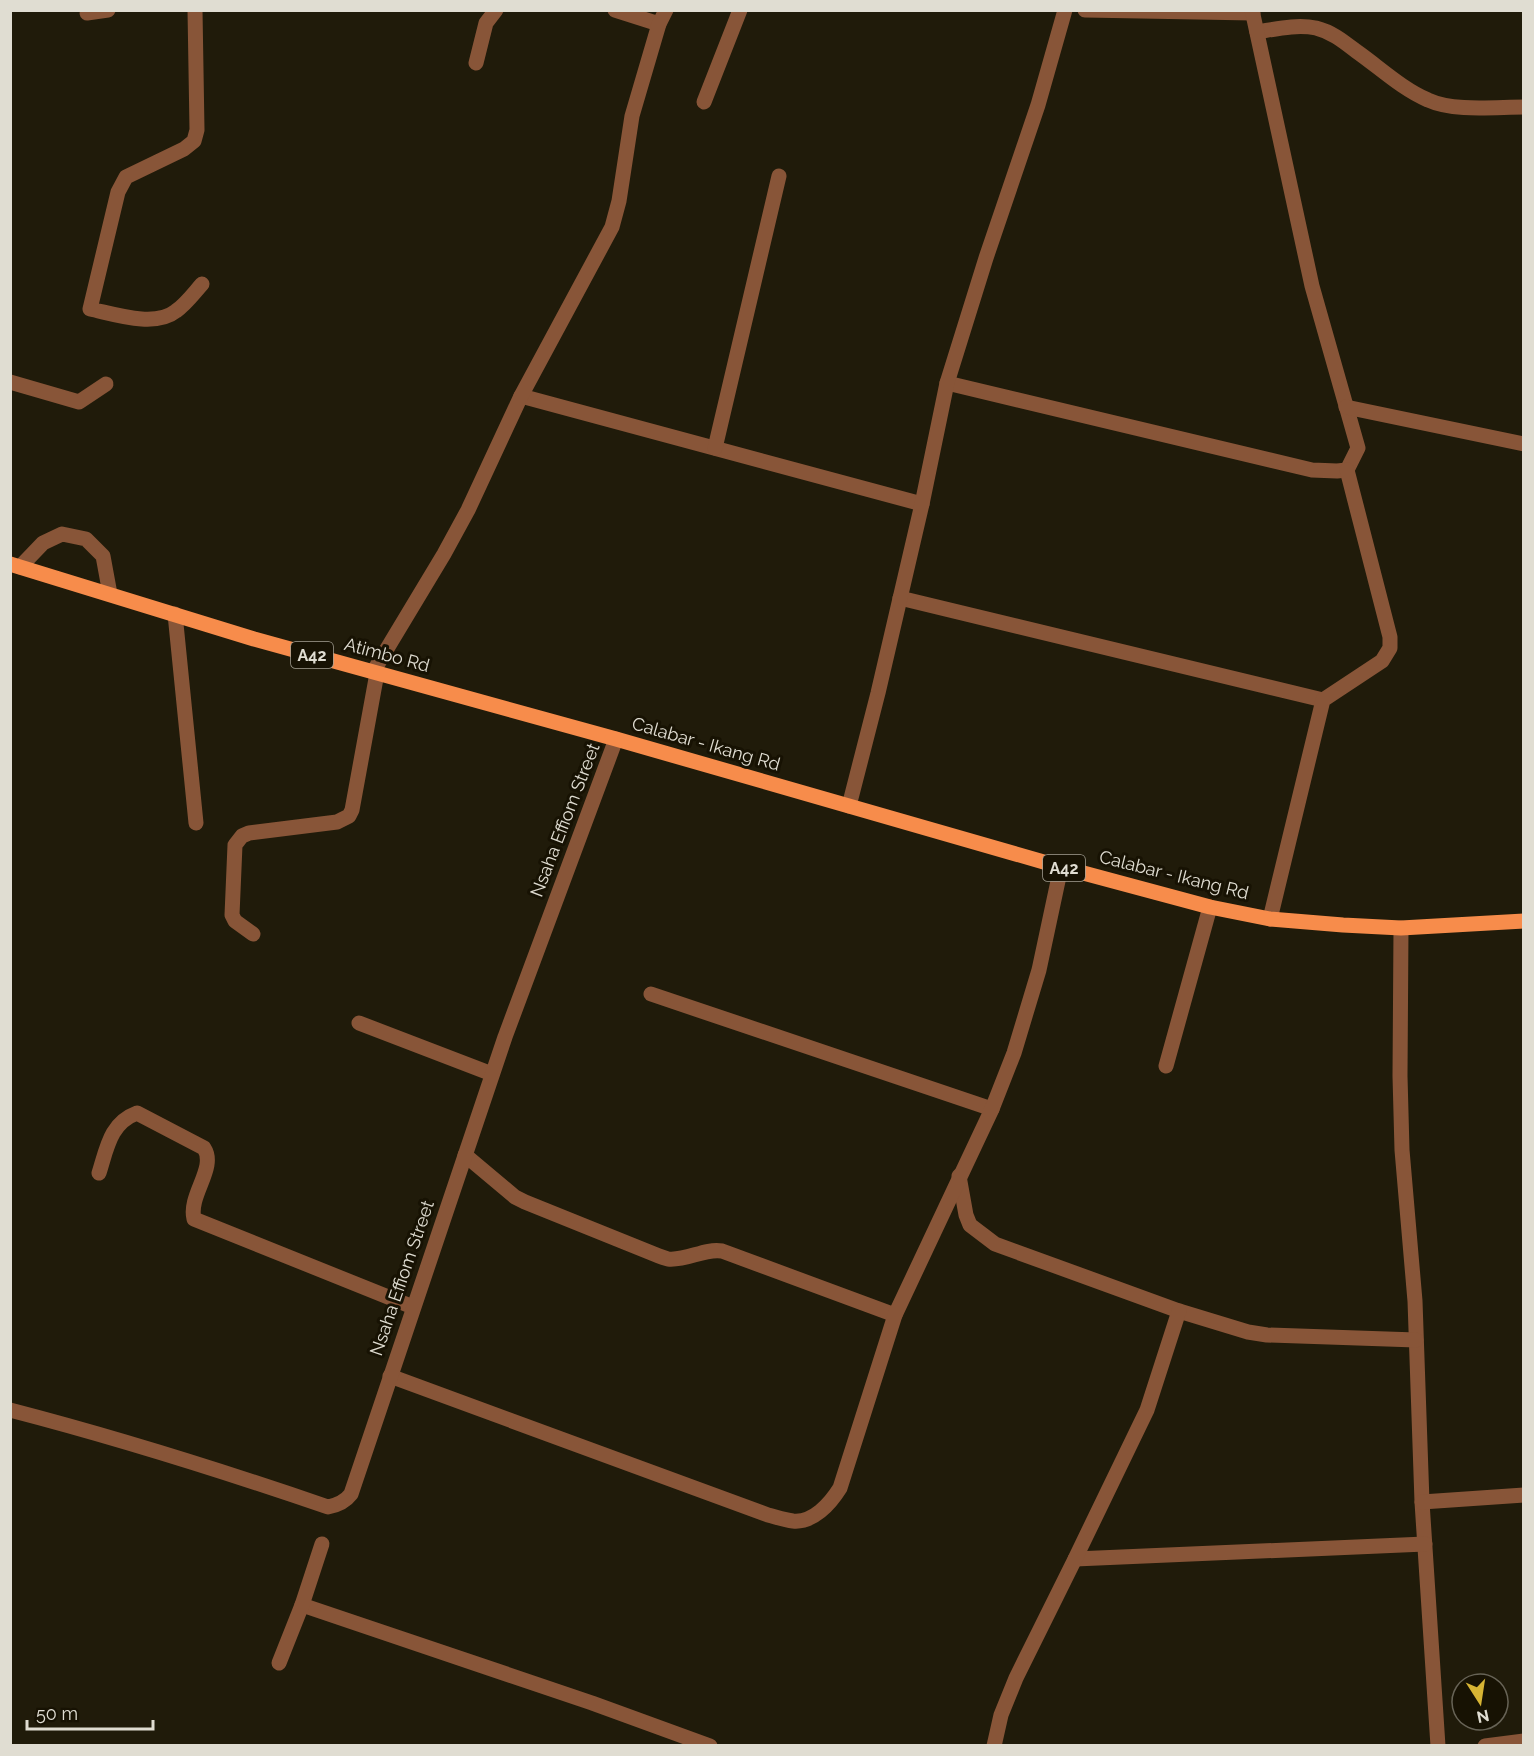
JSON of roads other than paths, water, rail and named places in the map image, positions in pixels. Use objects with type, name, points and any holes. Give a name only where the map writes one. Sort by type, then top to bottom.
[{"type":"main road","name":"Atimbo Rd","points":[[15,565],[254,639],[616,739]]},
{"type":"main road","name":"Calabar - Ikang Rd","points":[[616,739],[1061,867],[1210,907],[1270,919],[1401,928],[1524,921]]},
{"type":"street","points":[[87,13],[108,10]]},
{"type":"street","points":[[195,10],[197,130],[194,141],[184,149],[126,177],[118,192],[90,309],[140,320],[158,318],[175,313],[202,284]]},
{"type":"street","points":[[476,63],[486,23],[496,10]]},
{"type":"street","points":[[253,934],[235,921],[232,915],[235,845],[242,836],[249,833],[337,822],[349,816],[352,810],[375,672],[468,510],[521,396],[612,227],[619,201],[632,116],[662,17],[615,10]]},
{"type":"street","points":[[704,102],[741,10]]},
{"type":"street","points":[[849,806],[922,504],[947,383],[986,258],[1038,105],[1065,10]]},
{"type":"street","points":[[1085,10],[1252,12],[1312,286],[1358,448],[1347,470],[1390,637],[1390,648],[1383,661],[1323,700],[1270,919]]},
{"type":"street","points":[[1257,32],[1287,27],[1314,28],[1331,33],[1428,101],[1461,107],[1524,107]]},
{"type":"street","points":[[715,448],[779,176]]},
{"type":"street","points":[[10,382],[79,402],[106,384]]},
{"type":"street","points":[[947,383],[1312,470],[1347,470]]},
{"type":"street","points":[[521,396],[922,504]]},
{"type":"street","points":[[1346,407],[1524,444]]},
{"type":"street","points":[[15,565],[43,543],[62,534],[86,539],[103,556],[110,594]]},
{"type":"street","points":[[900,598],[1323,700]]},
{"type":"street","points":[[174,614],[196,823]]},
{"type":"street","name":"Nsaha Effiom Street","points":[[10,1410],[102,1434],[227,1472],[328,1507],[345,1501],[351,1494],[492,1074],[616,739]]},
{"type":"street","points":[[390,1376],[768,1515],[795,1521],[815,1515],[831,1502],[840,1488],[895,1315],[992,1110],[1014,1053],[1039,970],[1061,867]]},
{"type":"street","points":[[1166,1066],[1210,907]]},
{"type":"street","points":[[1401,928],[1402,1150],[1415,1301],[1422,1502],[1438,1746]]},
{"type":"street","points":[[651,994],[992,1110]]},
{"type":"street","points":[[359,1023],[492,1074]]},
{"type":"street","points":[[99,1173],[113,1132],[125,1117],[137,1113],[204,1148],[208,1154],[208,1163],[192,1211],[194,1219],[413,1307]]},
{"type":"street","points":[[465,1155],[525,1203],[654,1254],[668,1259],[714,1250],[722,1251],[895,1315]]},
{"type":"street","points":[[959,1176],[970,1225],[995,1244],[1179,1311],[1248,1332],[1267,1335],[1416,1340]]},
{"type":"street","points":[[994,1746],[1001,1714],[1016,1678],[1147,1410],[1179,1311]]},
{"type":"street","points":[[1422,1502],[1524,1495]]},
{"type":"street","points":[[279,1663],[302,1605],[322,1544]]},
{"type":"street","points":[[1076,1559],[1425,1544]]},
{"type":"street","points":[[302,1605],[710,1746]]},
{"type":"street","points":[[1485,1746],[1524,1742]]}]
